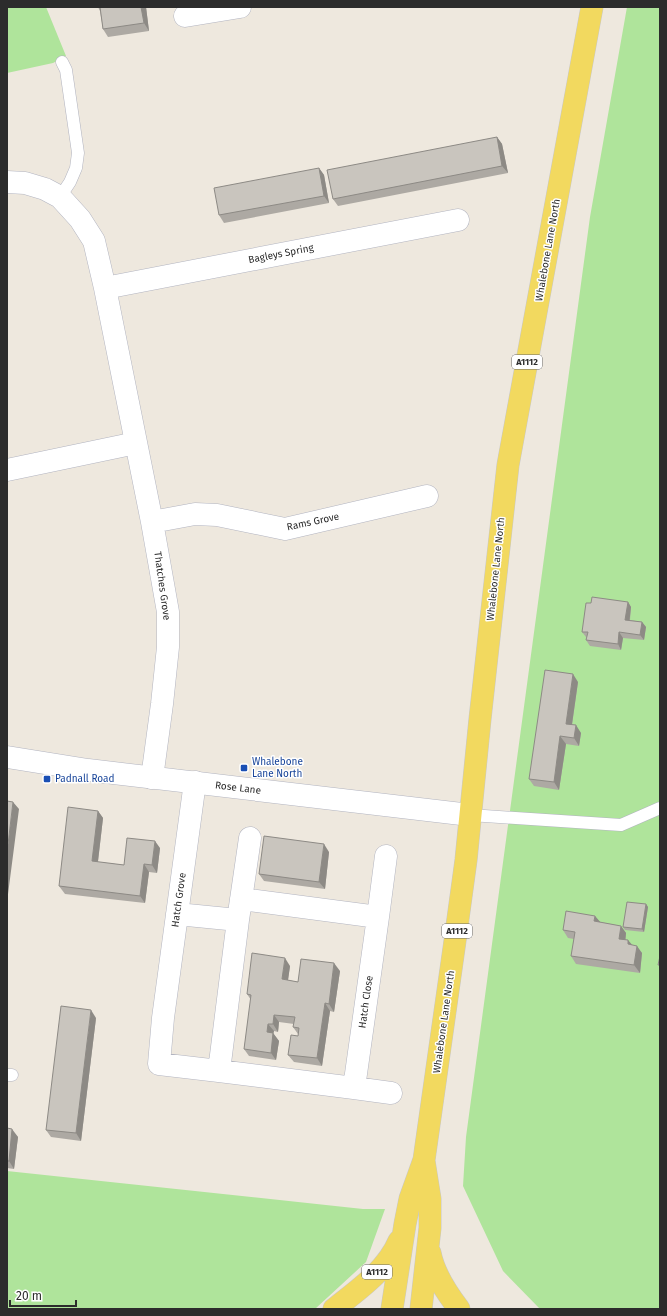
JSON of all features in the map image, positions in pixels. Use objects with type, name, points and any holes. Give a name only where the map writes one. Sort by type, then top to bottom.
[{"type":"main road","name":"Whalebone Lane North","points":[[392,1309],[410,1199],[424,1160],[464,876],[508,465],[592,7]]},
{"type":"main road","name":"Whalebone Lane North","points":[[421,1309],[430,1228],[430,1199],[424,1160]]},
{"type":"main road","name":"A1112","points":[[334,1309],[361,1288],[383,1266],[397,1244],[405,1224]]},
{"type":"main road","name":"A1112","points":[[430,1228],[430,1249],[433,1266],[438,1278],[459,1309]]},
{"type":"street","points":[[185,16],[240,7]]},
{"type":"street","name":"Thatches Grove","points":[[7,182],[25,183],[45,189],[60,197],[80,219],[94,241],[105,288],[152,522],[168,612],[168,646],[152,778]]},
{"type":"street","name":"Bagleys Spring","points":[[105,288],[458,220]]},
{"type":"street","points":[[7,470],[136,443]]},
{"type":"street","name":"Rams Grove","points":[[152,522],[195,514],[217,515],[285,529],[427,496]]},
{"type":"street","name":"Rose Lane","points":[[7,757],[88,770],[470,816]]},
{"type":"street","name":"Hatch Grove","points":[[195,782],[163,1018],[159,1064],[219,1071]]},
{"type":"street","points":[[250,838],[239,910],[219,1071],[391,1093]]},
{"type":"street","name":"Hatch Close","points":[[354,1088],[386,856]]},
{"type":"street","points":[[177,914],[239,910],[378,917]]},
{"type":"lane","points":[[60,197],[70,182],[76,168],[78,153],[66,70],[62,62]]},
{"type":"lane","points":[[470,816],[621,825],[660,808]]},
{"type":"green space","points":[[7,7],[46,7],[66,56],[53,63],[7,73]]},
{"type":"green space","points":[[627,7],[660,7],[660,1309],[540,1309],[503,1271],[463,1186],[466,1137],[590,217]]},
{"type":"green space","points":[[7,1171],[363,1209],[385,1209],[366,1262],[315,1309],[7,1309]]},
{"type":"building","points":[[100,7],[141,7],[144,23],[103,29]]},
{"type":"building","points":[[497,137],[502,166],[333,199],[327,170]]},
{"type":"building","points":[[319,168],[324,196],[219,215],[214,188]]},
{"type":"building","points":[[592,597],[628,602],[625,620],[642,622],[640,635],[619,632],[618,644],[586,640],[588,632],[582,632],[586,603],[591,603]]},
{"type":"building","points":[[545,670],[573,674],[566,724],[576,725],[574,738],[560,736],[554,782],[529,779]]},
{"type":"building","points":[[7,801],[13,802],[7,853]]},
{"type":"building","points":[[68,807],[98,811],[92,861],[124,865],[127,838],[155,841],[152,865],[144,864],[140,896],[59,886]]},
{"type":"building","points":[[264,836],[324,844],[319,882],[259,874]]},
{"type":"building","points":[[627,902],[646,904],[642,929],[623,927]]},
{"type":"building","points":[[566,911],[595,916],[594,921],[621,926],[619,939],[628,940],[628,944],[637,946],[634,965],[571,956],[575,932],[563,930]]},
{"type":"building","points":[[252,953],[285,958],[282,979],[298,982],[301,959],[334,963],[329,1004],[325,1003],[317,1058],[288,1055],[291,1035],[298,1036],[299,1028],[293,1027],[295,1017],[274,1015],[273,1024],[268,1024],[267,1032],[273,1033],[271,1053],[244,1049],[251,995],[247,994]]},
{"type":"building","points":[[61,1006],[91,1010],[76,1133],[46,1130]]},
{"type":"building","points":[[7,1128],[12,1129],[9,1161],[7,1161]]},
{"type":"place","name":"Whalebone Lane North","points":[[244,768]]},
{"type":"place","name":"Padnall Road","points":[[47,779]]}]
